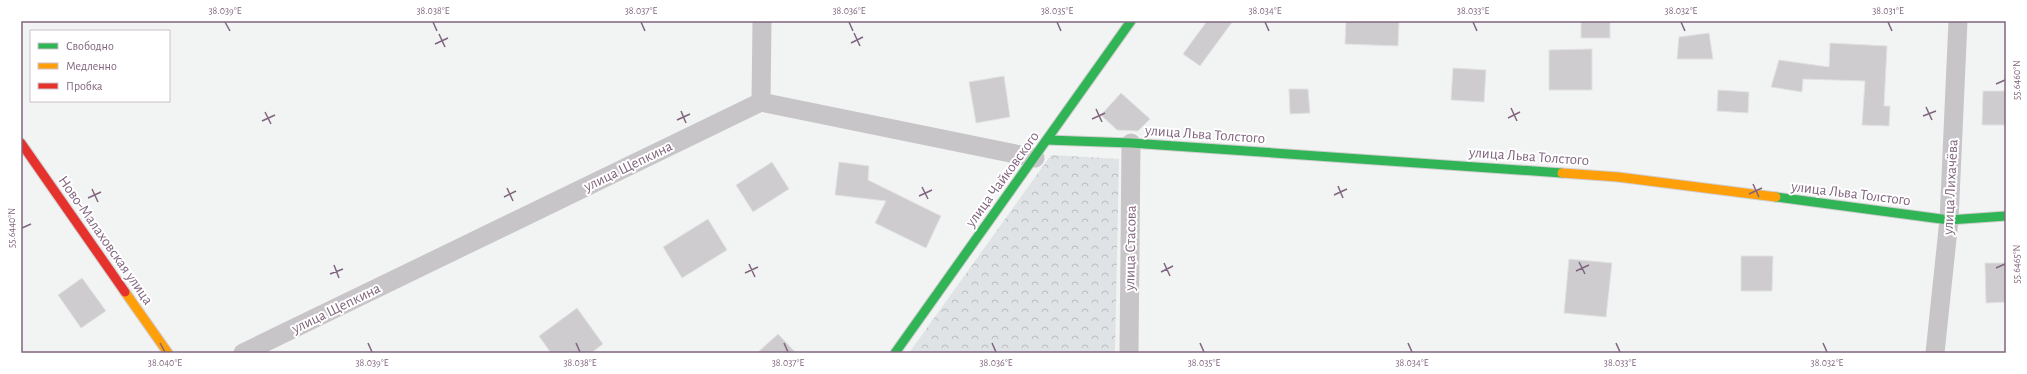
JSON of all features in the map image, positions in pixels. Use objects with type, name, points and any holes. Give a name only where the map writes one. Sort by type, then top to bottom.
[{"type":"street","points":[[762,21],[762,102],[1035,158]]},
{"type":"street","name":"улица Чайковского","points":[[895,353],[1131,21]]},
{"type":"street","name":"улица Лихачёва","points":[[1935,353],[1949,220],[1958,21]]},
{"type":"street","name":"улица Щепкина","points":[[243,353],[762,102]]},
{"type":"street","name":"улица Льва Толстого","points":[[1047,140],[1131,143],[1618,177],[1949,220],[2006,216]]},
{"type":"street","name":"Ново-Малаховская улица","points":[[21,143],[168,353]]},
{"type":"street","name":"улица Стасова","points":[[1129,353],[1131,143]]},
{"type":"green space","points":[[1051,155],[1119,159],[1115,353],[909,353]]},
{"type":"building","points":[[1207,21],[1233,21],[1200,66],[1183,54]]},
{"type":"building","points":[[1346,21],[1399,21],[1398,46],[1345,44]]},
{"type":"building","points":[[1581,21],[1610,21],[1610,38],[1581,38]]},
{"type":"building","points":[[1709,33],[1713,59],[1677,59],[1679,37]]},
{"type":"building","points":[[1830,43],[1887,46],[1884,106],[1890,106],[1889,126],[1862,125],[1865,81],[1803,79],[1802,92],[1771,87],[1779,60],[1829,67]]},
{"type":"building","points":[[1592,49],[1592,90],[1549,90],[1549,50]]},
{"type":"building","points":[[1453,68],[1486,70],[1484,102],[1451,100]]},
{"type":"building","points":[[1004,76],[1010,117],[976,123],[969,82]]},
{"type":"building","points":[[1289,89],[1308,89],[1310,113],[1290,114]]},
{"type":"building","points":[[1718,90],[1749,92],[1748,113],[1717,111]]},
{"type":"building","points":[[1983,91],[2006,91],[2006,125],[1982,125]]},
{"type":"building","points":[[1121,93],[1150,119],[1138,131],[1117,130],[1101,115]]},
{"type":"building","points":[[772,162],[789,189],[753,212],[736,185]]},
{"type":"building","points":[[839,162],[869,166],[868,180],[941,216],[926,248],[875,223],[886,201],[835,195]]},
{"type":"building","points":[[708,219],[727,250],[682,278],[663,247]]},
{"type":"building","points":[[1741,256],[1773,256],[1772,291],[1741,291]]},
{"type":"building","points":[[1569,259],[1612,263],[1606,317],[1564,313]]},
{"type":"building","points":[[1985,263],[2006,263],[2006,302],[1986,303]]},
{"type":"building","points":[[82,278],[106,311],[81,328],[58,295]]},
{"type":"building","points":[[577,308],[603,344],[591,353],[551,353],[539,336]]},
{"type":"building","points":[[778,334],[796,353],[757,353]]},
{"type":"traffic: fast","points":[[895,353],[1131,21]]},
{"type":"traffic: fast","points":[[1047,140],[1131,143],[1562,173]]},
{"type":"traffic: fast","points":[[1776,197],[1949,220],[2006,216]]},
{"type":"traffic: slow","points":[[1562,173],[1618,177],[1776,197]]},
{"type":"traffic: slow","points":[[125,292],[168,353]]},
{"type":"traffic: jam","points":[[21,143],[125,292]]}]
